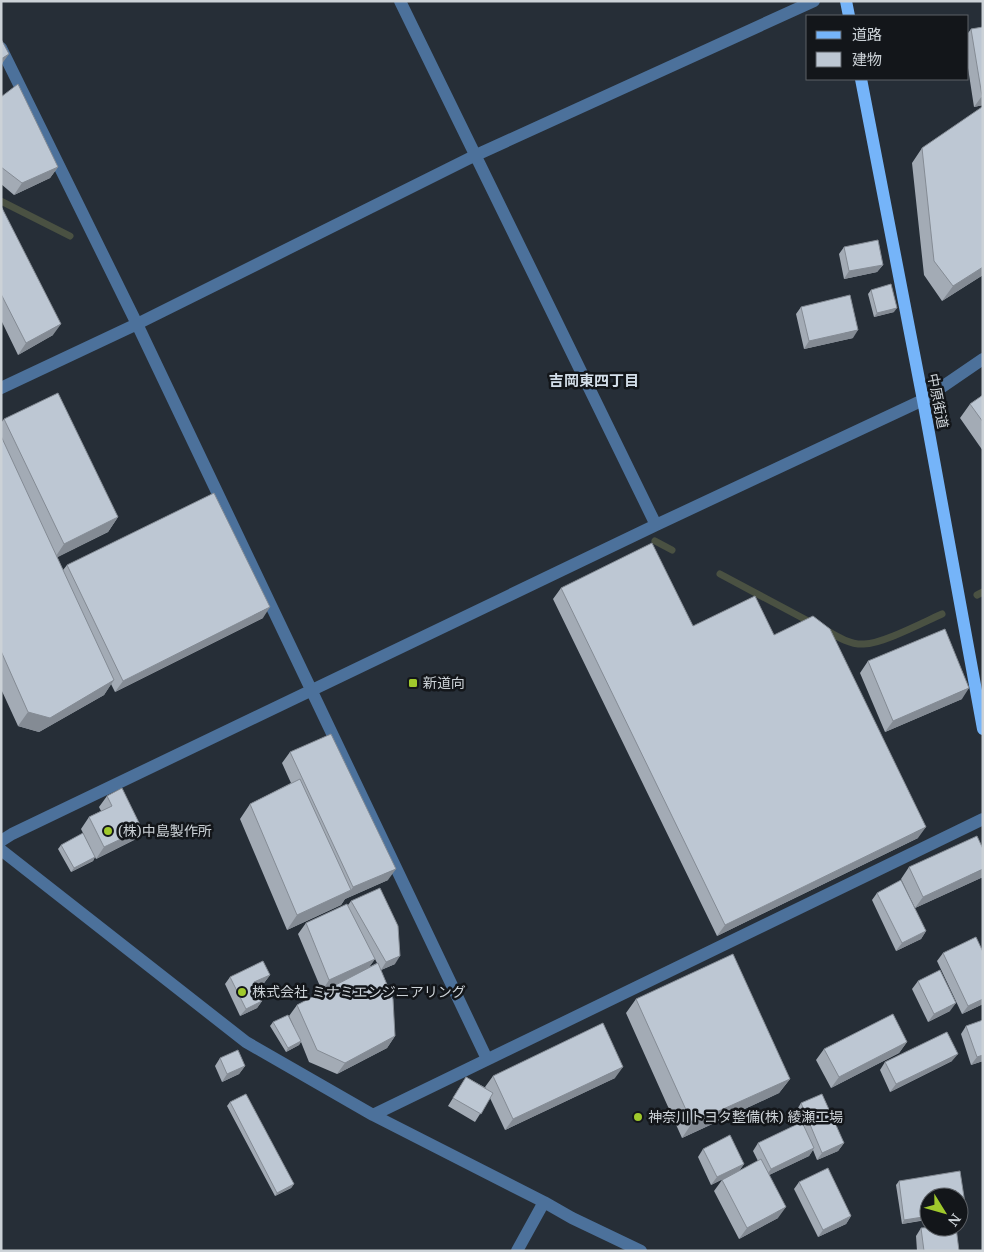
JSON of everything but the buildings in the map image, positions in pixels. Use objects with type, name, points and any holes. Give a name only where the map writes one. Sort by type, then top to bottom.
[{"type":"main road","points":[[846,1],[849,15]]},
{"type":"main road","name":"中原街道","points":[[861,80],[923,400],[983,729]]},
{"type":"street","points":[[400,1],[474,156],[656,525]]},
{"type":"street","points":[[1,388],[137,324],[474,156],[814,1]]},
{"type":"street","points":[[1,48],[137,324],[487,1059]]},
{"type":"street","points":[[1,841],[312,689],[923,400],[983,359]]},
{"type":"street","points":[[373,1115],[983,819]]},
{"type":"street","points":[[1,850],[246,1042],[373,1115],[572,1218],[641,1251]]},
{"type":"street","points":[[517,1251],[544,1202]]},
{"type":"waterway","points":[[1,201],[70,236]]},
{"type":"waterway","points":[[655,541],[672,550]]},
{"type":"waterway","points":[[720,574],[812,623]]},
{"type":"waterway","points":[[977,595],[983,592]]},
{"type":"waterway","points":[[824,629],[843,640],[859,644],[872,643],[892,637],[942,614]]},
{"type":"place","name":"新道向","points":[[413,683]]},
{"type":"place","name":"(株)中島製作所","points":[[108,831]]},
{"type":"place","name":"株式会社 ミナミエンジニアリング","points":[[242,992]]},
{"type":"place","name":"神奈川トヨタ整備(株) 綾瀬工場","points":[[638,1117]]},
{"type":"district","name":"吉岡東四丁目","points":[[594,381]]}]
